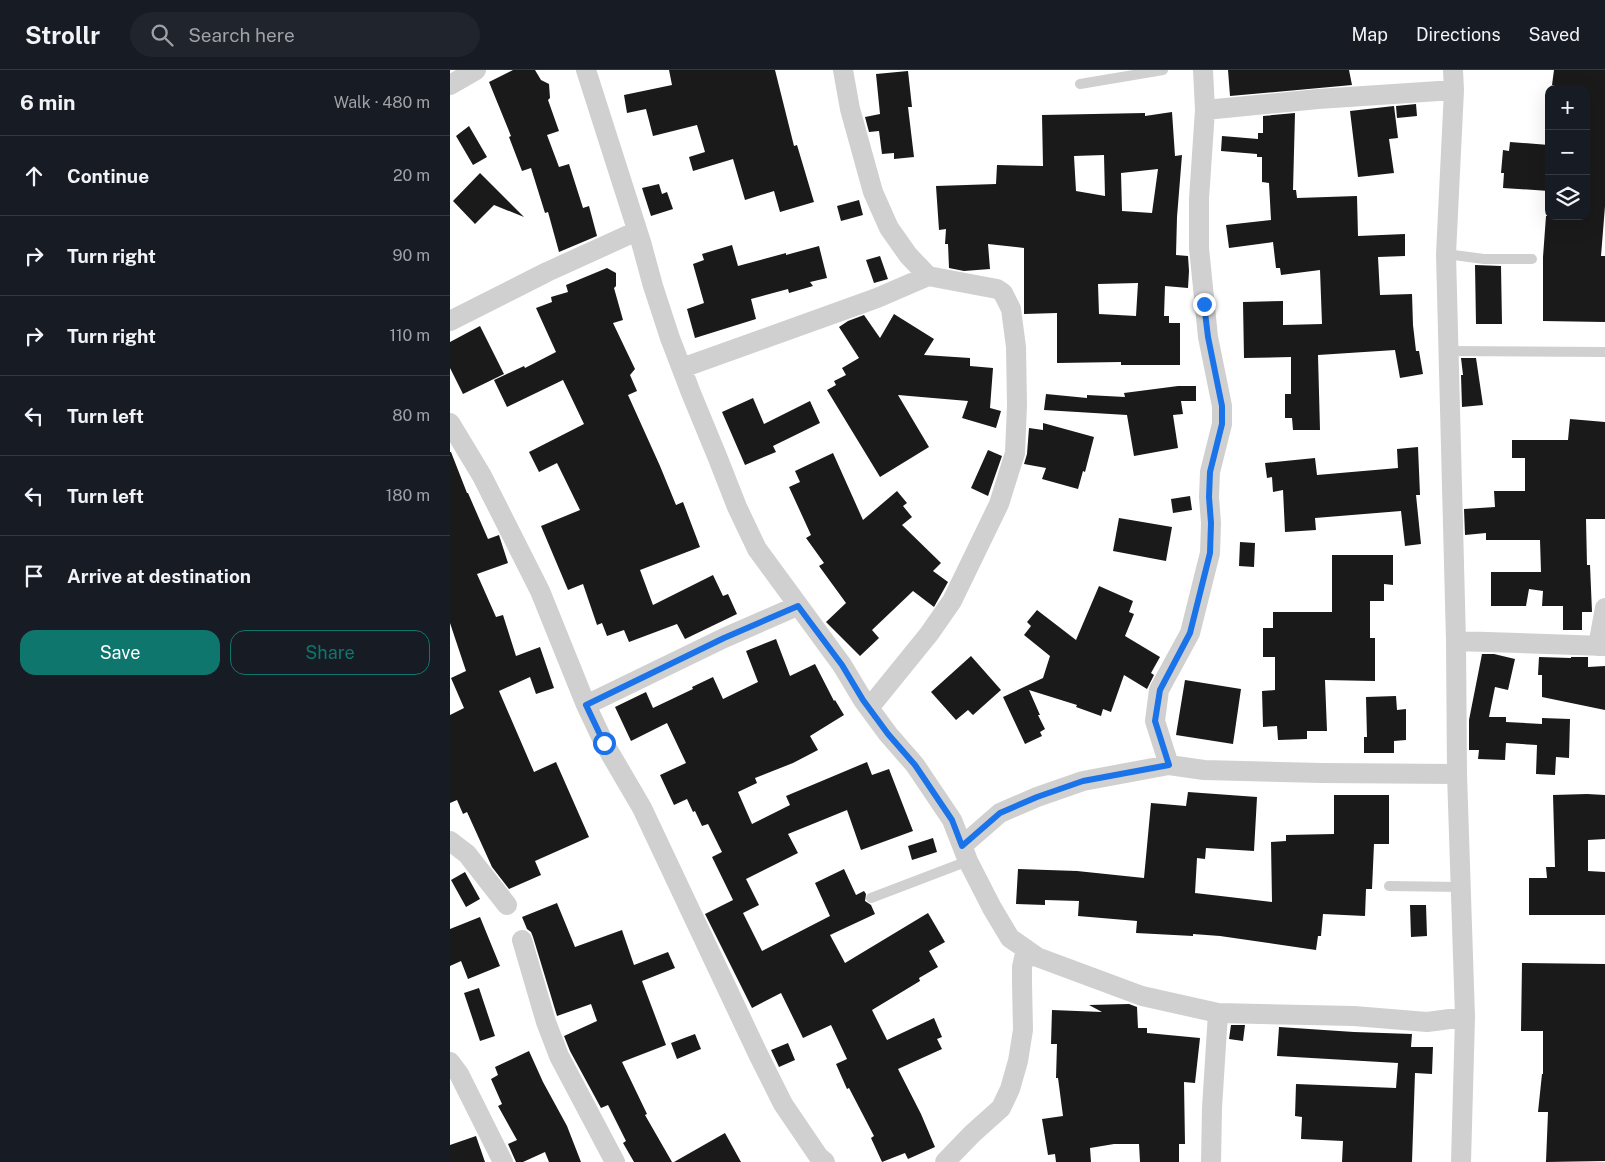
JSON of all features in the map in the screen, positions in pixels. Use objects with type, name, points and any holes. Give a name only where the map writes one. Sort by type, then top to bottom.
[{"type":"street","points":[[450,85],[476,70]]},
{"type":"street","points":[[586,70],[638,231],[653,286],[682,368],[737,507],[757,549],[842,665],[888,734],[915,765],[952,820],[965,854],[992,908],[1010,938],[1037,957],[1142,996],[1218,1013],[1354,1016],[1427,1022],[1465,1017]]},
{"type":"street","points":[[843,70],[850,109],[873,192],[889,228],[908,255],[928,276]]},
{"type":"street","points":[[1169,765],[1155,721],[1156,713],[1160,690],[1190,633],[1210,553],[1210,472],[1222,424],[1222,406],[1208,337],[1199,248],[1204,70]]},
{"type":"street","points":[[1204,110],[1453,80],[1446,254],[1456,641],[1457,774],[1465,1017],[1461,1162]]},
{"type":"street","points":[[450,321],[547,272],[638,231]]},
{"type":"street","points":[[682,368],[877,298],[928,276],[997,289],[1003,293],[1007,300],[1011,309],[1016,347],[1017,404],[1015,453],[999,504],[952,601],[930,634],[869,708]]},
{"type":"street","points":[[450,423],[458,450],[482,476],[540,591],[586,705],[604,743],[642,808],[783,1104],[819,1157],[826,1162]]},
{"type":"street","points":[[586,705],[698,650],[798,606]]},
{"type":"street","points":[[1456,641],[1601,646],[1605,608]]},
{"type":"street","points":[[965,854],[1000,813],[1037,797],[1083,781],[1169,765],[1204,770],[1457,774]]},
{"type":"street","points":[[450,841],[467,854],[507,905]]},
{"type":"street","points":[[522,940],[546,1022],[559,1056],[615,1162]]},
{"type":"street","points":[[945,1162],[1001,1108],[1010,1089],[1018,1060],[1023,1030],[1022,967],[1026,949]]},
{"type":"street","points":[[1211,1162],[1212,1108],[1218,1013]]},
{"type":"street","points":[[450,1062],[459,1074],[503,1162]]},
{"type":"lane","points":[[1080,84],[1163,70]]},
{"type":"lane","points":[[1446,254],[1484,259],[1532,259]]},
{"type":"lane","points":[[1449,351],[1605,352]]},
{"type":"lane","points":[[871,898],[965,854]]},
{"type":"lane","points":[[1389,886],[1461,887]]},
{"type":"building","points":[[513,70],[535,70],[541,80],[549,84],[550,98],[548,100],[559,131],[547,135],[559,167],[569,164],[583,208],[589,206],[597,236],[559,252],[548,212],[545,213],[531,168],[522,171],[509,137],[511,136],[489,82]]},
{"type":"building","points":[[669,70],[775,70],[794,146],[797,145],[814,202],[780,212],[774,191],[745,200],[733,159],[693,171],[689,157],[705,152],[697,125],[653,136],[646,109],[627,113],[624,95],[672,85]]},
{"type":"building","points":[[1228,70],[1349,70],[1352,85],[1230,96]]},
{"type":"building","points":[[1554,70],[1605,70],[1605,206],[1601,256],[1605,256],[1605,322],[1543,321],[1543,257],[1546,220],[1590,220],[1590,85],[1552,85]]},
{"type":"building","points":[[908,71],[912,107],[908,107],[914,157],[894,159],[894,153],[882,154],[879,131],[869,132],[865,117],[880,114],[876,74]]},
{"type":"building","points":[[1416,104],[1417,116],[1397,118],[1396,106]]},
{"type":"building","points":[[1394,106],[1398,138],[1389,139],[1394,173],[1358,177],[1350,111]]},
{"type":"building","points":[[1172,112],[1175,156],[1182,155],[1176,255],[1188,256],[1188,288],[1165,286],[1164,316],[1169,316],[1169,323],[1180,323],[1180,365],[1121,365],[1121,362],[1057,363],[1057,313],[1024,314],[1024,248],[988,244],[990,269],[964,271],[949,268],[948,244],[945,244],[946,229],[939,230],[936,186],[996,184],[997,165],[1043,166],[1042,115],[1145,113],[1145,116]],"holes":[[[1104,155],[1105,196],[1076,191],[1074,156]],[[1158,169],[1152,213],[1122,211],[1121,173]],[[1138,283],[1136,316],[1099,314],[1098,284]]]},
{"type":"building","points":[[1295,113],[1293,190],[1296,190],[1297,198],[1357,196],[1358,236],[1405,234],[1405,256],[1378,257],[1380,295],[1412,294],[1416,351],[1419,351],[1423,374],[1400,378],[1395,350],[1318,355],[1320,430],[1293,430],[1292,418],[1285,418],[1285,394],[1291,394],[1291,357],[1244,358],[1243,302],[1283,301],[1283,325],[1322,324],[1320,270],[1281,275],[1280,268],[1276,268],[1273,242],[1229,248],[1226,225],[1271,220],[1269,183],[1262,182],[1262,157],[1257,157],[1257,154],[1221,151],[1222,136],[1258,139],[1258,133],[1263,133],[1263,116]]},
{"type":"building","points":[[469,126],[487,157],[473,165],[456,136]]},
{"type":"building","points":[[1510,142],[1545,145],[1545,191],[1503,188],[1504,173],[1501,173],[1503,150],[1509,151]]},
{"type":"building","points":[[480,173],[524,217],[494,205],[475,224],[453,201]]},
{"type":"building","points":[[659,184],[662,194],[667,192],[673,209],[651,216],[642,188]]},
{"type":"building","points":[[859,200],[863,215],[841,221],[837,206]]},
{"type":"building","points":[[732,245],[738,266],[819,246],[827,278],[810,282],[813,286],[789,293],[788,289],[751,299],[756,319],[695,338],[687,309],[704,303],[693,264],[704,260],[702,254]]},
{"type":"building","points":[[880,256],[888,279],[874,283],[866,260]]},
{"type":"building","points":[[1475,265],[1501,266],[1502,324],[1476,324]]},
{"type":"building","points":[[607,268],[616,273],[616,286],[614,288],[623,320],[613,323],[635,369],[630,375],[637,391],[628,395],[676,505],[683,502],[700,547],[640,570],[653,605],[713,575],[723,596],[728,594],[737,614],[685,639],[677,624],[629,642],[624,630],[607,636],[602,623],[597,625],[583,584],[568,590],[541,526],[580,510],[557,463],[539,472],[529,452],[584,424],[563,380],[507,407],[494,380],[524,366],[525,368],[556,352],[536,308],[552,302],[551,297],[568,292],[566,285]]},
{"type":"building","points":[[894,314],[934,339],[924,355],[970,358],[970,366],[993,368],[990,408],[1001,411],[996,428],[962,418],[968,401],[898,395],[929,447],[880,477],[827,390],[836,385],[834,381],[846,375],[842,368],[859,358],[839,327],[848,321],[864,315],[880,338]]},
{"type":"building","points":[[480,326],[504,374],[463,394],[450,368],[450,342]]},
{"type":"building","points":[[1461,358],[1476,358],[1483,405],[1462,407],[1461,375],[1463,375]]},
{"type":"building","points":[[1178,386],[1196,386],[1196,401],[1181,401],[1183,414],[1173,415],[1178,448],[1134,456],[1127,415],[1044,410],[1046,394],[1087,398],[1087,395],[1125,397],[1124,393]]},
{"type":"building","points":[[753,398],[764,424],[810,401],[820,423],[773,446],[776,452],[745,465],[722,412]]},
{"type":"building","points":[[1570,419],[1605,422],[1605,519],[1586,519],[1587,565],[1590,565],[1592,612],[1582,612],[1582,630],[1563,630],[1563,606],[1542,606],[1543,591],[1529,589],[1526,606],[1491,606],[1491,572],[1541,572],[1540,540],[1486,540],[1486,533],[1465,535],[1464,509],[1495,507],[1494,491],[1525,491],[1525,458],[1512,458],[1512,440],[1568,440]]},
{"type":"building","points":[[1043,423],[1094,437],[1085,472],[1083,471],[1078,489],[1042,479],[1046,468],[1024,464],[1027,454],[1029,428],[1043,430]]},
{"type":"building","points":[[1418,447],[1420,495],[1416,495],[1421,544],[1405,546],[1401,511],[1315,518],[1316,530],[1285,532],[1283,490],[1273,492],[1272,477],[1267,478],[1265,463],[1315,458],[1317,475],[1398,468],[1397,449]]},
{"type":"building","points":[[988,450],[1002,456],[988,496],[971,488]]},
{"type":"building","points":[[450,452],[488,539],[499,535],[508,563],[477,574],[496,617],[503,615],[516,656],[540,647],[554,688],[536,694],[530,677],[499,691],[534,772],[556,762],[589,837],[535,861],[541,875],[509,889],[492,867],[467,812],[463,814],[457,800],[450,803],[450,715],[464,708],[451,678],[466,671],[450,623]]},
{"type":"building","points":[[833,453],[863,520],[897,491],[907,503],[903,506],[912,517],[902,525],[941,563],[933,571],[948,582],[934,607],[913,591],[872,630],[879,638],[860,656],[826,622],[846,603],[819,566],[824,563],[806,538],[811,535],[789,487],[800,482],[795,471]]},
{"type":"building","points":[[1190,496],[1192,510],[1173,513],[1171,499]]},
{"type":"building","points":[[1119,518],[1172,527],[1166,561],[1113,551]]},
{"type":"building","points":[[1240,542],[1255,543],[1254,567],[1239,566]]},
{"type":"building","points":[[1332,555],[1393,555],[1393,585],[1384,584],[1384,601],[1370,601],[1370,638],[1375,638],[1375,681],[1325,680],[1327,731],[1307,731],[1307,739],[1278,740],[1277,726],[1263,727],[1262,691],[1275,690],[1275,657],[1263,657],[1263,628],[1273,628],[1273,612],[1332,612]]},
{"type":"building","points":[[1099,586],[1133,601],[1129,612],[1134,614],[1125,636],[1160,657],[1151,673],[1154,675],[1147,689],[1124,675],[1111,712],[1103,709],[1101,716],[1076,707],[1077,705],[1029,690],[1045,729],[1040,732],[1042,736],[1025,744],[1003,697],[1043,678],[1050,656],[1024,635],[1031,626],[1027,622],[1037,610],[1076,640]]},
{"type":"building","points":[[776,639],[790,676],[815,664],[834,701],[844,715],[810,736],[818,750],[793,763],[755,778],[757,783],[738,792],[752,824],[790,805],[786,796],[867,762],[872,775],[889,769],[913,831],[861,850],[847,810],[788,834],[798,853],[746,879],[759,905],[743,913],[762,951],[830,916],[815,883],[844,869],[856,895],[864,891],[866,894],[865,901],[871,905],[875,914],[830,935],[845,963],[928,913],[945,942],[929,951],[938,967],[919,978],[920,981],[872,1010],[887,1040],[934,1018],[942,1037],[937,1039],[942,1049],[898,1069],[935,1147],[908,1159],[905,1153],[882,1162],[871,1138],[874,1136],[849,1088],[847,1089],[836,1064],[847,1059],[831,1025],[803,1038],[781,993],[752,1008],[705,914],[733,900],[712,857],[722,852],[708,824],[702,826],[687,799],[674,805],[660,775],[686,763],[667,723],[631,741],[615,707],[646,692],[653,708],[713,677],[723,699],[758,682],[746,651]]},
{"type":"building","points":[[1482,654],[1494,654],[1515,659],[1508,690],[1495,687],[1489,717],[1506,717],[1506,722],[1542,724],[1542,718],[1570,719],[1569,758],[1556,757],[1555,775],[1536,774],[1537,745],[1506,743],[1505,760],[1478,759],[1479,750],[1469,750],[1469,720]]},
{"type":"building","points":[[971,656],[1001,690],[973,715],[968,710],[956,720],[931,692]]},
{"type":"building","points":[[1539,657],[1588,657],[1588,667],[1605,666],[1605,710],[1542,697],[1542,675],[1538,675]]},
{"type":"building","points":[[1185,680],[1241,689],[1233,744],[1176,735]]},
{"type":"building","points":[[1396,696],[1397,710],[1406,709],[1406,740],[1394,741],[1394,753],[1364,753],[1364,737],[1367,737],[1366,697]]},
{"type":"building","points":[[1188,792],[1257,797],[1254,851],[1206,848],[1205,859],[1197,858],[1195,893],[1272,902],[1271,842],[1286,841],[1286,835],[1334,834],[1334,795],[1389,795],[1389,844],[1374,844],[1372,889],[1366,889],[1365,916],[1323,914],[1321,936],[1318,936],[1316,950],[1220,936],[1136,933],[1137,921],[1078,916],[1079,901],[1045,900],[1045,905],[1016,904],[1018,869],[1077,871],[1144,878],[1151,803],[1186,806]]},
{"type":"building","points":[[1553,795],[1605,795],[1605,839],[1588,840],[1588,871],[1605,872],[1605,915],[1529,915],[1529,878],[1547,878],[1546,867],[1555,867]]},
{"type":"building","points":[[933,838],[937,852],[912,860],[908,846]]},
{"type":"building","points":[[465,872],[480,899],[466,907],[451,880]]},
{"type":"building","points":[[557,903],[575,947],[622,930],[634,965],[668,952],[675,968],[642,981],[666,1045],[622,1062],[647,1114],[645,1115],[672,1162],[634,1162],[623,1143],[626,1141],[608,1105],[601,1108],[570,1051],[564,1036],[597,1021],[591,1004],[557,1016],[533,937],[522,917]]},
{"type":"building","points":[[1410,905],[1426,905],[1427,936],[1411,937]]},
{"type":"building","points":[[480,917],[500,966],[468,979],[461,961],[450,966],[450,929]]},
{"type":"building","points":[[1522,963],[1605,964],[1605,1161],[1546,1162],[1548,1112],[1538,1112],[1543,1074],[1543,1031],[1521,1031]]},
{"type":"building","points":[[479,988],[495,1036],[480,1041],[464,993]]},
{"type":"building","points":[[1129,1004],[1137,1007],[1138,1028],[1147,1028],[1147,1033],[1200,1038],[1195,1083],[1184,1082],[1185,1144],[1179,1144],[1179,1162],[1140,1162],[1139,1144],[1114,1144],[1090,1148],[1091,1162],[1056,1162],[1055,1154],[1048,1155],[1042,1119],[1063,1116],[1058,1078],[1056,1078],[1057,1044],[1051,1044],[1052,1010],[1102,1012],[1089,1005]]},
{"type":"building","points":[[1231,1025],[1245,1025],[1243,1041],[1229,1039]]},
{"type":"building","points":[[1279,1027],[1412,1034],[1411,1047],[1433,1047],[1432,1074],[1415,1073],[1412,1162],[1342,1162],[1343,1141],[1301,1139],[1302,1117],[1295,1116],[1296,1084],[1396,1088],[1398,1063],[1277,1056]]},
{"type":"building","points":[[695,1034],[701,1049],[677,1059],[671,1043]]},
{"type":"building","points":[[788,1043],[795,1060],[779,1067],[771,1050]]},
{"type":"building","points":[[529,1051],[543,1082],[567,1126],[581,1162],[549,1162],[545,1152],[523,1162],[516,1162],[508,1144],[517,1140],[498,1106],[502,1104],[491,1079],[498,1075],[495,1067]]},
{"type":"building","points":[[725,1133],[741,1162],[674,1162]]},
{"type":"building","points":[[476,1136],[485,1162],[450,1162],[450,1145]]},
{"type":"route","points":[[604,743],[586,705],[724,638],[798,606],[842,665],[863,700],[888,734],[915,765],[952,820],[962,846],[1000,813],[1037,797],[1083,781],[1169,765],[1155,721],[1160,690],[1190,633],[1210,553],[1210,472],[1222,424],[1222,406],[1208,337],[1204,304]]}]
